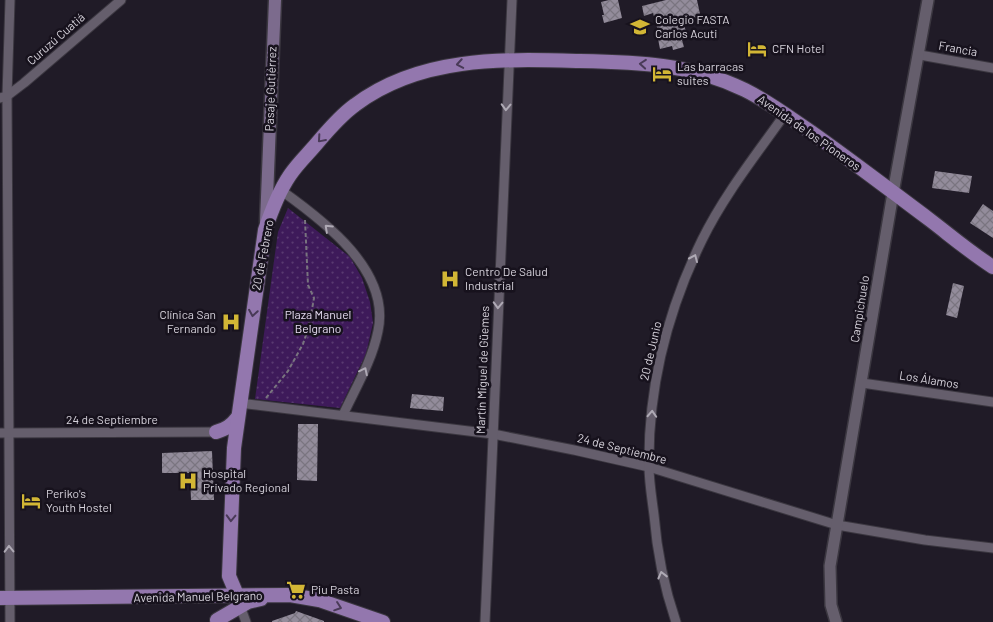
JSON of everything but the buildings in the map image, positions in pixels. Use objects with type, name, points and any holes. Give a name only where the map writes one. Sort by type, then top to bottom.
[{"type":"main road","name":"Pasaje Gutiérrez","points":[[265,230],[275,0]]},
{"type":"main road","name":"Avenida de los Pioneros","points":[[508,59],[627,62],[662,65],[700,72],[748,91],[785,114],[993,267]]},
{"type":"main road","name":"20 de Febrero","points":[[239,601],[229,576],[234,448],[265,230],[271,212],[290,175],[336,121],[375,91],[435,68],[466,62],[508,59]]},
{"type":"main road","points":[[268,178],[282,191]]},
{"type":"main road","points":[[216,432],[226,429],[238,418]]},
{"type":"main road","points":[[216,432],[225,436],[234,448]]},
{"type":"main road","points":[[216,621],[217,610],[206,597],[222,588],[229,576]]},
{"type":"main road","name":"Avenida Manuel Belgrano","points":[[5,598],[206,597],[248,602],[274,596],[290,596],[319,600],[382,622]]},
{"type":"main road","points":[[216,621],[239,601]]},
{"type":"street","points":[[10,0],[4,97],[5,598],[10,622]]},
{"type":"street","name":"Curuzú Cuatiá","points":[[4,97],[121,0]]},
{"type":"street","name":"Martín Miguel de Güemes","points":[[485,622],[512,0]]},
{"type":"street","name":"Campichuelo","points":[[836,622],[831,605],[830,566],[893,193],[920,55],[928,0]]},
{"type":"street","name":"Francia","points":[[920,55],[993,68]]},
{"type":"street","name":"20 de Junio","points":[[676,622],[660,566],[649,467],[652,406],[657,374],[673,310],[702,239],[729,192],[785,114]]},
{"type":"street","points":[[282,191],[306,208],[357,257],[370,278],[379,306],[379,329],[371,358],[343,415]]},
{"type":"street","name":"Los Álamos","points":[[862,383],[993,402]]},
{"type":"street","name":"24 de Septiembre","points":[[239,403],[493,434],[649,467],[837,525],[924,540],[993,548]]},
{"type":"street","name":"24 de Septiembre","points":[[4,433],[216,432]]},
{"type":"street","points":[[239,601],[246,622]]},
{"type":"path","points":[[259,405],[288,371],[303,344],[309,326],[314,298],[308,285],[304,225],[306,208]]},
{"type":"green space","name":"Plaza Manuel Belgrano","points":[[288,208],[350,257],[362,278],[370,302],[373,323],[366,354],[340,408],[255,399],[278,232]]},
{"type":"place","name":"Colegio FASTA Carlos Acuti","points":[[640,27]]},
{"type":"place","name":"CFN Hotel","points":[[757,49]]},
{"type":"place","name":"Las barracas suites","points":[[662,74]]},
{"type":"place","name":"Centro De Salud Industrial","points":[[450,279]]},
{"type":"place","name":"Clínica San Fernando","points":[[231,322]]},
{"type":"place","name":"Hospital Privado Regional","points":[[188,481]]},
{"type":"place","name":"Periko's Youth Hostel","points":[[31,501]]},
{"type":"place","name":"Piu Pasta","points":[[296,590]]}]
